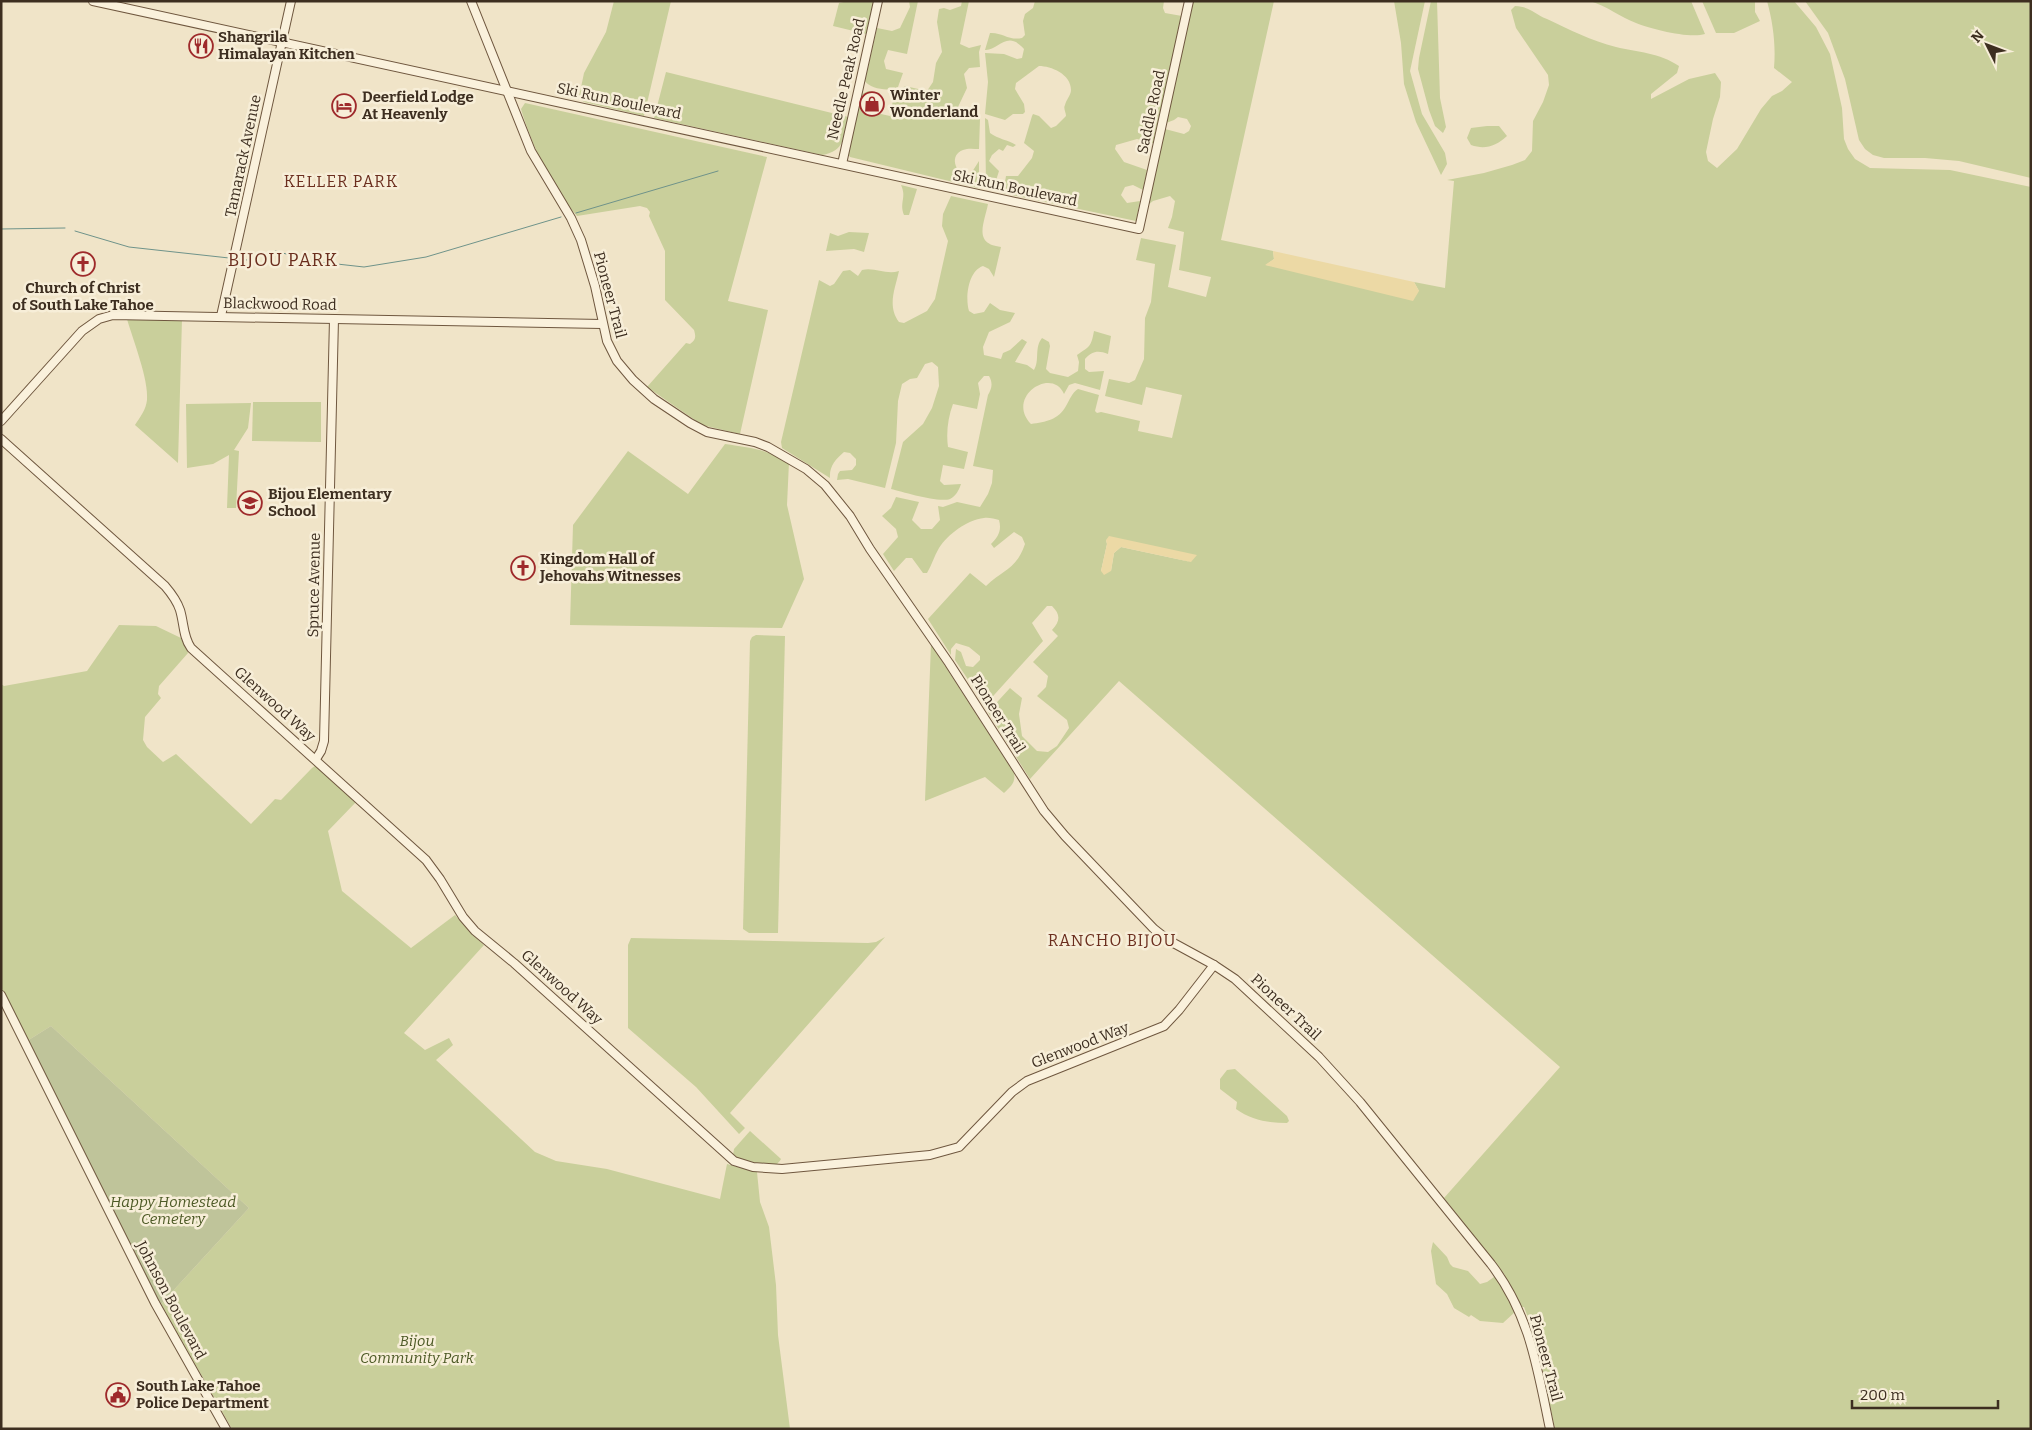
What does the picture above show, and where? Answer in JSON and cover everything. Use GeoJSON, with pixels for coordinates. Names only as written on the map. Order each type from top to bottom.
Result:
{"type":"FeatureCollection","features":[{"type":"Feature","properties":{"kind":"street","name":"Ski Run Boulevard"},"geometry":{"type":"LineString","coordinates":[[93,1],[1139,229]]}},
{"type":"Feature","properties":{"kind":"street","name":"Tamarack Avenue"},"geometry":{"type":"LineString","coordinates":[[221,316],[291,1]]}},
{"type":"Feature","properties":{"kind":"street","name":"Pioneer Trail"},"geometry":{"type":"LineString","coordinates":[[470,1],[535,160],[568,212],[581,240],[595,286],[607,342],[617,361],[638,385],[662,405],[682,418],[707,432],[756,442],[776,450],[806,469],[825,485],[850,516],[982,714],[1031,793],[1052,822],[1154,929],[1175,944],[1214,965],[1240,983],[1335,1073],[1500,1275],[1514,1297],[1526,1328],[1550,1429]]}},
{"type":"Feature","properties":{"kind":"street","name":"Needle Peak Road"},"geometry":{"type":"LineString","coordinates":[[842,164],[878,1]]}},
{"type":"Feature","properties":{"kind":"street","name":"Saddle Road"},"geometry":{"type":"LineString","coordinates":[[1139,229],[1189,1]]}},
{"type":"Feature","properties":{"kind":"street","name":"Blackwood Road"},"geometry":{"type":"LineString","coordinates":[[1,421],[82,331],[99,319],[112,315],[602,324]]}},
{"type":"Feature","properties":{"kind":"street","name":"Spruce Avenue"},"geometry":{"type":"LineString","coordinates":[[316,759],[324,741],[334,319]]}},
{"type":"Feature","properties":{"kind":"street","name":"Glenwood Way"},"geometry":{"type":"LineString","coordinates":[[1,439],[165,586],[176,600],[186,638],[191,648],[426,860],[463,917],[475,931],[514,962],[724,1155],[734,1161],[753,1167],[782,1169],[813,1168],[930,1155],[950,1151],[966,1142],[1009,1096],[1027,1081],[1164,1026],[1176,1015],[1214,965]]}},
{"type":"Feature","properties":{"kind":"street","name":"Johnson Boulevard"},"geometry":{"type":"LineString","coordinates":[[1,995],[156,1303],[226,1429]]}},
{"type":"Feature","properties":{"kind":"green space"},"geometry":{"type":"Polygon","coordinates":[[[614,1],[671,1],[644,116],[584,102],[579,97],[584,73],[606,32],[614,1]]]}},
{"type":"Feature","properties":{"kind":"green space"},"geometry":{"type":"Polygon","coordinates":[[[874,1],[866,34],[833,26],[839,3],[874,1]]]}},
{"type":"Feature","properties":{"kind":"green space"},"geometry":{"type":"Polygon","coordinates":[[[909,1],[918,1],[907,54],[888,50],[884,61],[886,69],[903,73],[898,87],[885,89],[871,86],[865,81],[877,28],[892,31],[900,28],[910,7],[909,1]]]}},
{"type":"Feature","properties":{"kind":"green space"},"geometry":{"type":"Polygon","coordinates":[[[962,1],[969,1],[960,44],[969,48],[981,45],[979,52],[980,67],[969,68],[964,74],[967,88],[958,107],[962,115],[980,119],[979,149],[967,149],[959,152],[956,156],[955,164],[959,171],[967,176],[979,161],[978,188],[850,157],[847,153],[862,94],[868,91],[880,93],[876,96],[868,96],[863,110],[890,116],[894,95],[899,94],[905,86],[927,91],[933,82],[936,63],[942,52],[937,22],[939,9],[950,10],[961,6],[962,1]]]}},
{"type":"Feature","properties":{"kind":"green space"},"geometry":{"type":"Polygon","coordinates":[[[1035,1],[1164,1],[1163,8],[1165,13],[1182,16],[1153,143],[1137,139],[1116,145],[1115,149],[1124,162],[1147,170],[1143,190],[1133,185],[1125,187],[1121,195],[1127,203],[1140,201],[1136,221],[1003,193],[1006,176],[1018,176],[1032,158],[1034,151],[1024,143],[1033,114],[1039,116],[1051,128],[1056,126],[1066,116],[1064,106],[1071,92],[1070,84],[1064,75],[1054,69],[1039,66],[1016,83],[1015,89],[1024,104],[1025,112],[1023,114],[1013,114],[1005,120],[985,114],[988,82],[985,53],[1004,54],[1017,59],[1022,58],[1024,49],[1018,43],[1008,41],[985,50],[990,33],[1017,39],[1022,38],[1025,35],[1023,21],[1025,14],[1033,8],[1035,1]]]}},
{"type":"Feature","properties":{"kind":"green space"},"geometry":{"type":"Polygon","coordinates":[[[1193,1],[1274,1],[1221,240],[1273,251],[1274,259],[1266,265],[1419,291],[1414,282],[1445,288],[1454,181],[1447,180],[1484,173],[1525,160],[1532,151],[1533,121],[1549,85],[1548,75],[1516,28],[1511,10],[1515,6],[1528,9],[1598,42],[1664,58],[1679,66],[1677,73],[1651,94],[1651,99],[1689,79],[1715,73],[1721,82],[1720,97],[1706,152],[1708,161],[1717,168],[1737,149],[1761,109],[1772,96],[1782,91],[1792,82],[1774,68],[1774,34],[1767,1],[1794,1],[1816,27],[1830,54],[1842,108],[1844,139],[1855,159],[1870,168],[1950,170],[2031,187],[2031,1429],[1555,1429],[1538,1352],[1524,1307],[1517,1307],[1516,1311],[1503,1323],[1480,1321],[1454,1308],[1447,1294],[1436,1284],[1431,1251],[1433,1242],[1447,1257],[1453,1267],[1468,1271],[1480,1284],[1494,1277],[1505,1275],[1444,1198],[1560,1067],[1119,681],[1030,779],[988,712],[1010,688],[1022,698],[1019,714],[1022,736],[1037,751],[1048,752],[1057,746],[1069,728],[1067,720],[1037,696],[1046,687],[1048,676],[1033,662],[1058,636],[1052,630],[1058,621],[1057,612],[1052,606],[1047,606],[1032,623],[1043,641],[985,705],[955,660],[956,649],[961,652],[966,666],[973,667],[980,660],[980,656],[969,647],[956,643],[951,649],[951,655],[928,619],[970,573],[986,586],[1009,568],[1018,559],[1025,544],[1022,537],[1014,532],[994,548],[991,544],[999,534],[999,520],[991,518],[978,519],[958,528],[943,543],[937,551],[927,573],[923,573],[912,558],[906,558],[894,571],[883,554],[898,537],[896,529],[882,516],[891,508],[896,497],[919,502],[912,520],[921,529],[932,529],[940,520],[938,506],[943,507],[957,502],[980,507],[988,494],[992,483],[993,470],[973,466],[991,388],[989,376],[984,376],[978,383],[980,394],[977,409],[953,404],[951,409],[947,431],[948,447],[968,452],[964,469],[943,465],[940,481],[944,485],[961,484],[957,493],[950,499],[938,500],[891,489],[903,442],[923,424],[932,408],[939,386],[938,367],[932,362],[925,364],[917,378],[910,379],[902,384],[898,401],[896,443],[885,488],[848,479],[837,480],[840,471],[852,470],[856,465],[856,459],[850,453],[844,452],[836,460],[832,466],[830,478],[782,448],[781,442],[819,280],[830,286],[834,284],[843,271],[850,270],[858,276],[862,270],[867,269],[890,272],[899,271],[894,291],[893,310],[899,322],[904,323],[927,311],[935,299],[948,241],[942,226],[943,214],[951,196],[988,204],[983,226],[984,237],[992,245],[1001,247],[994,277],[989,269],[983,266],[974,273],[971,279],[967,299],[969,311],[974,314],[984,312],[990,303],[1000,310],[1015,313],[1010,322],[989,332],[983,347],[984,355],[1001,359],[1003,353],[1010,350],[1022,339],[1027,342],[1015,362],[1027,365],[1034,370],[1037,362],[1038,346],[1042,338],[1049,342],[1050,346],[1046,369],[1050,373],[1068,377],[1078,371],[1079,362],[1077,355],[1089,346],[1094,331],[1111,336],[1108,354],[1095,352],[1085,359],[1085,369],[1089,372],[1104,371],[1100,390],[1075,383],[1069,385],[1064,394],[1058,386],[1050,383],[1041,384],[1033,388],[1027,395],[1024,404],[1024,414],[1031,424],[1047,421],[1055,417],[1063,411],[1078,389],[1099,395],[1095,411],[1097,413],[1101,412],[1140,421],[1138,431],[1172,438],[1182,395],[1146,387],[1142,405],[1105,396],[1109,379],[1129,383],[1135,380],[1144,359],[1145,318],[1151,302],[1155,264],[1136,260],[1141,238],[1176,245],[1168,287],[1206,297],[1211,277],[1179,270],[1184,232],[1168,228],[1175,201],[1170,196],[1153,201],[1148,205],[1165,129],[1184,134],[1189,131],[1191,126],[1187,119],[1178,117],[1166,123],[1193,1]],[[1106,540],[1107,544],[1101,571],[1111,571],[1114,553],[1121,547],[1191,562],[1106,540]]]}},
{"type":"Feature","properties":{"kind":"green space"},"geometry":{"type":"Polygon","coordinates":[[[1394,1],[1425,1],[1410,71],[1422,114],[1445,153],[1447,164],[1441,175],[1416,122],[1404,84],[1401,43],[1394,1]]]}},
{"type":"Feature","properties":{"kind":"green space"},"geometry":{"type":"Polygon","coordinates":[[[1431,1],[1437,1],[1440,98],[1446,127],[1443,133],[1435,126],[1418,69],[1431,1]]]}},
{"type":"Feature","properties":{"kind":"green space"},"geometry":{"type":"Polygon","coordinates":[[[1590,1],[1691,1],[1705,34],[1670,33],[1651,28],[1630,21],[1590,1]]]}},
{"type":"Feature","properties":{"kind":"green space"},"geometry":{"type":"Polygon","coordinates":[[[1702,1],[1755,1],[1755,12],[1760,21],[1734,33],[1716,33],[1702,1]]]}},
{"type":"Feature","properties":{"kind":"green space"},"geometry":{"type":"Polygon","coordinates":[[[1805,1],[2031,1],[2031,178],[1959,161],[1925,158],[1884,158],[1873,155],[1865,149],[1859,140],[1845,79],[1828,33],[1805,1]]]}},
{"type":"Feature","properties":{"kind":"green space"},"geometry":{"type":"Polygon","coordinates":[[[666,72],[848,117],[842,142],[835,150],[822,155],[654,118],[666,72]]]}},
{"type":"Feature","properties":{"kind":"green space"},"geometry":{"type":"Polygon","coordinates":[[[525,103],[767,157],[728,301],[768,310],[740,434],[702,425],[647,387],[686,343],[690,344],[694,340],[695,336],[694,330],[665,300],[665,251],[649,216],[650,212],[647,208],[640,206],[577,216],[559,192],[543,165],[521,109],[525,103]]]}},
{"type":"Feature","properties":{"kind":"green space"},"geometry":{"type":"Polygon","coordinates":[[[985,118],[988,120],[990,133],[1016,145],[1013,147],[1007,145],[1003,151],[999,149],[992,155],[989,161],[999,171],[993,190],[986,183],[985,118]]]}},
{"type":"Feature","properties":{"kind":"green space"},"geometry":{"type":"Polygon","coordinates":[[[1499,126],[1507,136],[1499,142],[1486,147],[1471,145],[1467,138],[1471,128],[1499,126]]]}},
{"type":"Feature","properties":{"kind":"green space"},"geometry":{"type":"Polygon","coordinates":[[[901,185],[917,189],[909,215],[904,215],[902,207],[903,189],[901,185]]]}},
{"type":"Feature","properties":{"kind":"green space"},"geometry":{"type":"Polygon","coordinates":[[[849,232],[869,233],[864,252],[854,249],[826,251],[830,233],[838,236],[849,232]]]}},
{"type":"Feature","properties":{"kind":"green space"},"geometry":{"type":"Polygon","coordinates":[[[127,319],[182,319],[178,463],[135,425],[145,407],[147,392],[143,371],[127,319]]]}},
{"type":"Feature","properties":{"kind":"green space"},"geometry":{"type":"Polygon","coordinates":[[[253,402],[321,402],[321,442],[252,441],[253,402]]]}},
{"type":"Feature","properties":{"kind":"green space"},"geometry":{"type":"Polygon","coordinates":[[[251,403],[248,428],[234,450],[239,451],[236,508],[227,508],[229,455],[213,464],[187,468],[186,404],[251,403]]]}},
{"type":"Feature","properties":{"kind":"green space"},"geometry":{"type":"Polygon","coordinates":[[[725,444],[751,448],[789,462],[787,505],[804,579],[782,628],[570,625],[573,525],[628,451],[688,494],[725,444]]]}},
{"type":"Feature","properties":{"kind":"green space","name":"Bijou Community Park"},"geometry":{"type":"Polygon","coordinates":[[[119,625],[156,626],[181,638],[188,653],[159,686],[158,694],[161,698],[145,717],[143,740],[147,747],[163,762],[176,754],[251,824],[275,799],[281,800],[315,766],[356,802],[328,831],[342,891],[411,948],[455,915],[484,945],[404,1033],[425,1050],[449,1038],[453,1045],[436,1060],[535,1152],[556,1161],[607,1169],[720,1199],[727,1164],[757,1172],[760,1202],[769,1227],[776,1285],[778,1335],[790,1429],[232,1429],[161,1304],[249,1208],[51,1026],[27,1041],[1,987],[1,684],[4,686],[87,671],[119,625]]]}},
{"type":"Feature","properties":{"kind":"green space"},"geometry":{"type":"Polygon","coordinates":[[[756,635],[785,636],[778,933],[749,933],[743,929],[750,641],[756,635]]]}},
{"type":"Feature","properties":{"kind":"green space"},"geometry":{"type":"Polygon","coordinates":[[[931,644],[1014,773],[1013,782],[1004,793],[985,777],[925,801],[931,644]]]}},
{"type":"Feature","properties":{"kind":"green space"},"geometry":{"type":"Polygon","coordinates":[[[885,937],[730,1113],[745,1128],[739,1134],[696,1087],[628,1028],[628,945],[631,938],[868,943],[876,942],[885,937]]]}},
{"type":"Feature","properties":{"kind":"green space","name":"Happy Homestead Cemetery"},"geometry":{"type":"Polygon","coordinates":[[[51,1026],[249,1208],[161,1304],[70,1131],[27,1041],[51,1026]]]}},
{"type":"Feature","properties":{"kind":"green space"},"geometry":{"type":"Polygon","coordinates":[[[1235,1069],[1287,1116],[1289,1121],[1287,1123],[1260,1120],[1236,1109],[1237,1102],[1220,1089],[1220,1079],[1227,1070],[1235,1069]]]}},
{"type":"Feature","properties":{"kind":"green space"},"geometry":{"type":"Polygon","coordinates":[[[750,1131],[781,1159],[776,1165],[767,1167],[757,1165],[733,1155],[734,1149],[750,1131]]]}},
{"type":"Feature","properties":{"kind":"sand"},"geometry":{"type":"Polygon","coordinates":[[[1273,251],[1414,282],[1419,291],[1413,301],[1265,265],[1274,259],[1273,251]]]}},
{"type":"Feature","properties":{"kind":"sand"},"geometry":{"type":"Polygon","coordinates":[[[1109,536],[1197,555],[1191,562],[1121,547],[1114,553],[1111,571],[1104,575],[1101,571],[1107,544],[1106,540],[1109,536]]]}},
{"type":"Feature","properties":{"kind":"waterway"},"geometry":{"type":"LineString","coordinates":[[576,213],[718,171]]}},
{"type":"Feature","properties":{"kind":"waterway"},"geometry":{"type":"LineString","coordinates":[[239,259],[247,260],[276,251],[310,261],[364,267],[426,257],[561,217]]}},
{"type":"Feature","properties":{"kind":"waterway"},"geometry":{"type":"LineString","coordinates":[[1,229],[65,228]]}},
{"type":"Feature","properties":{"kind":"waterway"},"geometry":{"type":"LineString","coordinates":[[75,231],[129,247],[229,258]]}},
{"type":"Feature","properties":{"kind":"place","name":"Shangrila Himalayan Kitchen"},"geometry":{"type":"Point","coordinates":[201,46]}},
{"type":"Feature","properties":{"kind":"place","name":"Winter Wonderland"},"geometry":{"type":"Point","coordinates":[872,104]}},
{"type":"Feature","properties":{"kind":"place","name":"Deerfield Lodge At Heavenly"},"geometry":{"type":"Point","coordinates":[344,106]}},
{"type":"Feature","properties":{"kind":"place","name":"Church of Christ of South Lake Tahoe"},"geometry":{"type":"Point","coordinates":[83,264]}},
{"type":"Feature","properties":{"kind":"place","name":"Bijou Elementary School"},"geometry":{"type":"Point","coordinates":[250,503]}},
{"type":"Feature","properties":{"kind":"place","name":"Kingdom Hall of Jehovahs Witnesses"},"geometry":{"type":"Point","coordinates":[523,568]}},
{"type":"Feature","properties":{"kind":"place","name":"South Lake Tahoe Police Department"},"geometry":{"type":"Point","coordinates":[118,1395]}},
{"type":"Feature","properties":{"kind":"district","name":"KELLER PARK"},"geometry":{"type":"Point","coordinates":[341,181]}},
{"type":"Feature","properties":{"kind":"district","name":"BIJOU PARK"},"geometry":{"type":"Point","coordinates":[283,260]}},
{"type":"Feature","properties":{"kind":"district","name":"RANCHO BIJOU"},"geometry":{"type":"Point","coordinates":[1112,940]}}]}
